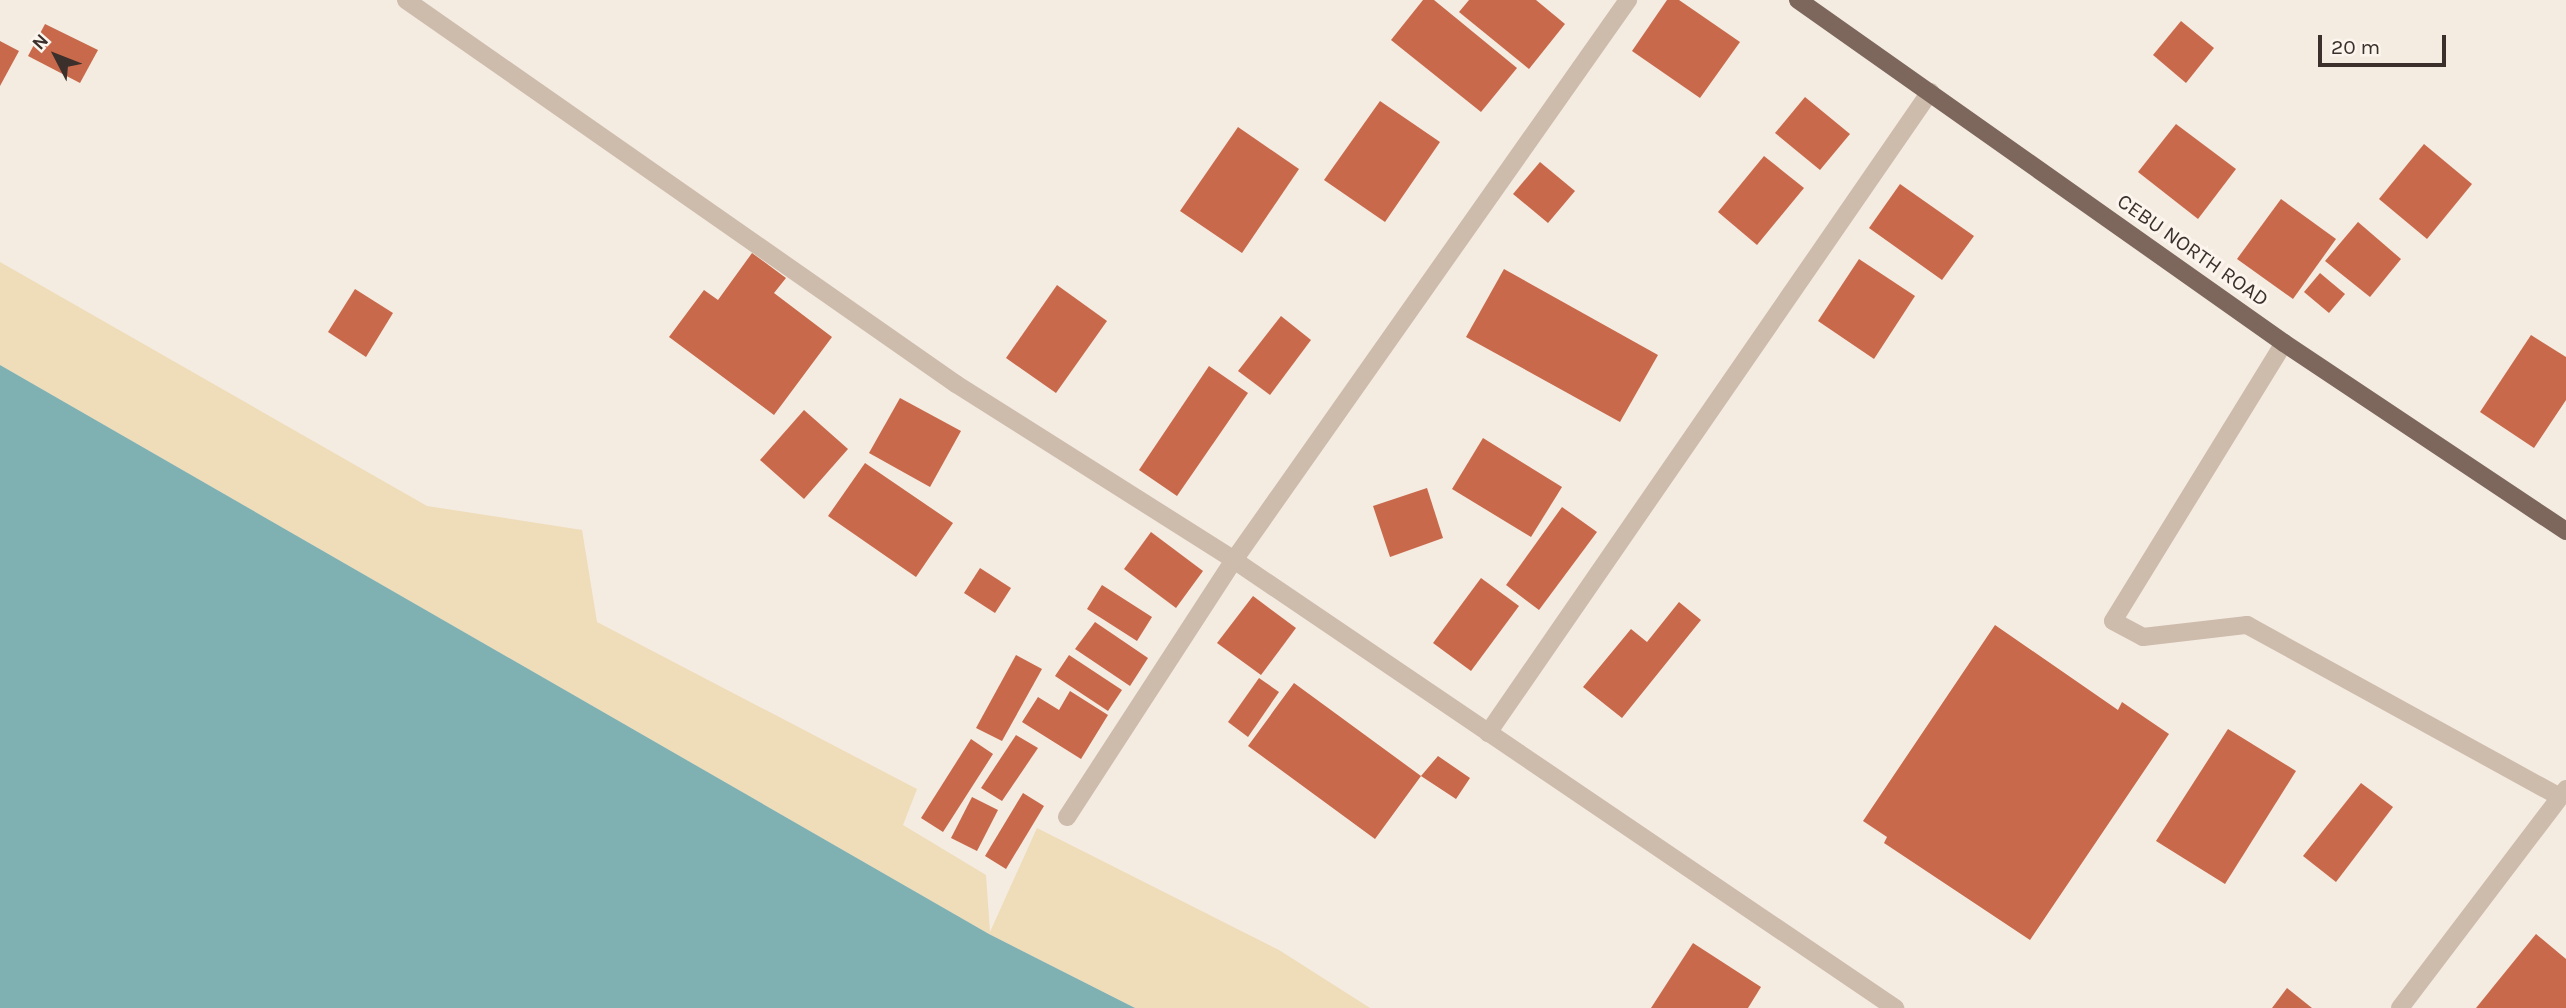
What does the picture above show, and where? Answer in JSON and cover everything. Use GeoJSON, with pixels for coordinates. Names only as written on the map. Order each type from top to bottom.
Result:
{"type":"FeatureCollection","features":[{"type":"Feature","properties":{"kind":"main road","name":"CEBU NORTH ROAD"},"geometry":{"type":"LineString","coordinates":[[1798,0],[2284,342],[2566,531]]}},
{"type":"Feature","properties":{"kind":"street"},"geometry":{"type":"LineString","coordinates":[[406,0],[956,384],[1234,560],[1895,1008]]}},
{"type":"Feature","properties":{"kind":"street"},"geometry":{"type":"LineString","coordinates":[[1067,817],[1234,560],[1628,0]]}},
{"type":"Feature","properties":{"kind":"street"},"geometry":{"type":"LineString","coordinates":[[1488,733],[1930,92]]}},
{"type":"Feature","properties":{"kind":"street"},"geometry":{"type":"LineString","coordinates":[[2284,342],[2113,621],[2143,637],[2247,625],[2563,793],[2400,1008]]}},
{"type":"Feature","properties":{"kind":"sand"},"geometry":{"type":"Polygon","coordinates":[[[0,262],[427,506],[582,530],[597,622],[917,789],[903,825],[986,875],[990,932],[1037,828],[1279,950],[1370,1008],[1135,1008],[989,934],[0,365],[0,262]]]}},
{"type":"Feature","properties":{"kind":"water"},"geometry":{"type":"Polygon","coordinates":[[[0,365],[989,934],[1135,1008],[0,1008],[0,365]]]}},
{"type":"Feature","properties":{"kind":"building"},"geometry":{"type":"Polygon","coordinates":[[[1423,0],[1434,0],[1517,68],[1481,112],[1391,40],[1423,0]]]}},
{"type":"Feature","properties":{"kind":"building"},"geometry":{"type":"Polygon","coordinates":[[[1469,0],[1536,0],[1565,24],[1529,69],[1459,12],[1469,0]]]}},
{"type":"Feature","properties":{"kind":"building"},"geometry":{"type":"Polygon","coordinates":[[[1667,0],[1679,0],[1740,42],[1700,98],[1632,51],[1667,0]]]}},
{"type":"Feature","properties":{"kind":"building"},"geometry":{"type":"Polygon","coordinates":[[[2181,21],[2214,48],[2186,83],[2153,55],[2181,21]]]}},
{"type":"Feature","properties":{"kind":"building"},"geometry":{"type":"Polygon","coordinates":[[[45,24],[98,50],[80,83],[28,56],[45,24]]]}},
{"type":"Feature","properties":{"kind":"building"},"geometry":{"type":"Polygon","coordinates":[[[0,41],[19,51],[0,86],[0,41]]]}},
{"type":"Feature","properties":{"kind":"building"},"geometry":{"type":"Polygon","coordinates":[[[1805,97],[1850,134],[1820,170],[1775,133],[1805,97]]]}},
{"type":"Feature","properties":{"kind":"building"},"geometry":{"type":"Polygon","coordinates":[[[1380,101],[1440,142],[1385,222],[1324,180],[1380,101]]]}},
{"type":"Feature","properties":{"kind":"building"},"geometry":{"type":"Polygon","coordinates":[[[2176,124],[2236,169],[2198,219],[2138,172],[2176,124]]]}},
{"type":"Feature","properties":{"kind":"building"},"geometry":{"type":"Polygon","coordinates":[[[1238,127],[1299,169],[1242,253],[1180,211],[1238,127]]]}},
{"type":"Feature","properties":{"kind":"building"},"geometry":{"type":"Polygon","coordinates":[[[2424,144],[2472,184],[2427,239],[2379,199],[2424,144]]]}},
{"type":"Feature","properties":{"kind":"building"},"geometry":{"type":"Polygon","coordinates":[[[1764,156],[1804,188],[1757,245],[1718,212],[1764,156]]]}},
{"type":"Feature","properties":{"kind":"building"},"geometry":{"type":"Polygon","coordinates":[[[1540,162],[1575,191],[1548,223],[1513,194],[1540,162]]]}},
{"type":"Feature","properties":{"kind":"building"},"geometry":{"type":"Polygon","coordinates":[[[1900,184],[1974,236],[1942,280],[1869,228],[1900,184]]]}},
{"type":"Feature","properties":{"kind":"building"},"geometry":{"type":"Polygon","coordinates":[[[2281,199],[2336,239],[2293,299],[2237,259],[2281,199]]]}},
{"type":"Feature","properties":{"kind":"building"},"geometry":{"type":"Polygon","coordinates":[[[2358,222],[2401,259],[2370,297],[2325,261],[2358,222]]]}},
{"type":"Feature","properties":{"kind":"building"},"geometry":{"type":"Polygon","coordinates":[[[752,253],[786,278],[774,293],[832,337],[774,415],[669,337],[704,290],[718,300],[752,253]]]}},
{"type":"Feature","properties":{"kind":"building"},"geometry":{"type":"Polygon","coordinates":[[[1859,259],[1915,296],[1874,359],[1818,321],[1859,259]]]}},
{"type":"Feature","properties":{"kind":"building"},"geometry":{"type":"Polygon","coordinates":[[[1504,269],[1658,355],[1620,422],[1466,337],[1504,269]]]}},
{"type":"Feature","properties":{"kind":"building"},"geometry":{"type":"Polygon","coordinates":[[[2320,273],[2345,294],[2329,313],[2304,292],[2320,273]]]}},
{"type":"Feature","properties":{"kind":"building"},"geometry":{"type":"Polygon","coordinates":[[[1057,285],[1107,321],[1056,393],[1006,358],[1057,285]]]}},
{"type":"Feature","properties":{"kind":"building"},"geometry":{"type":"Polygon","coordinates":[[[355,289],[393,313],[366,357],[328,332],[355,289]]]}},
{"type":"Feature","properties":{"kind":"building"},"geometry":{"type":"Polygon","coordinates":[[[1281,316],[1311,340],[1270,395],[1238,371],[1281,316]]]}},
{"type":"Feature","properties":{"kind":"building"},"geometry":{"type":"Polygon","coordinates":[[[2531,335],[2566,357],[2566,400],[2534,448],[2480,412],[2531,335]]]}},
{"type":"Feature","properties":{"kind":"building"},"geometry":{"type":"Polygon","coordinates":[[[1209,366],[1248,393],[1177,496],[1139,470],[1209,366]]]}},
{"type":"Feature","properties":{"kind":"building"},"geometry":{"type":"Polygon","coordinates":[[[900,398],[961,431],[930,487],[869,453],[900,398]]]}},
{"type":"Feature","properties":{"kind":"building"},"geometry":{"type":"Polygon","coordinates":[[[804,410],[848,449],[804,499],[760,460],[804,410]]]}},
{"type":"Feature","properties":{"kind":"building"},"geometry":{"type":"Polygon","coordinates":[[[1483,438],[1562,487],[1531,537],[1452,489],[1483,438]]]}},
{"type":"Feature","properties":{"kind":"building"},"geometry":{"type":"Polygon","coordinates":[[[865,463],[953,523],[916,577],[828,516],[865,463]]]}},
{"type":"Feature","properties":{"kind":"building"},"geometry":{"type":"Polygon","coordinates":[[[1427,488],[1443,538],[1390,557],[1373,506],[1427,488]]]}},
{"type":"Feature","properties":{"kind":"building"},"geometry":{"type":"Polygon","coordinates":[[[1562,507],[1597,532],[1539,610],[1506,585],[1562,507]]]}},
{"type":"Feature","properties":{"kind":"building"},"geometry":{"type":"Polygon","coordinates":[[[1151,532],[1203,571],[1176,608],[1124,569],[1151,532]]]}},
{"type":"Feature","properties":{"kind":"building"},"geometry":{"type":"Polygon","coordinates":[[[980,568],[1011,588],[995,613],[964,593],[980,568]]]}},
{"type":"Feature","properties":{"kind":"building"},"geometry":{"type":"Polygon","coordinates":[[[1481,578],[1519,606],[1471,671],[1433,643],[1481,578]]]}},
{"type":"Feature","properties":{"kind":"building"},"geometry":{"type":"Polygon","coordinates":[[[1102,585],[1152,617],[1137,641],[1087,609],[1102,585]]]}},
{"type":"Feature","properties":{"kind":"building"},"geometry":{"type":"Polygon","coordinates":[[[1253,596],[1296,628],[1261,675],[1217,643],[1253,596]]]}},
{"type":"Feature","properties":{"kind":"building"},"geometry":{"type":"Polygon","coordinates":[[[1679,602],[1701,620],[1622,718],[1583,687],[1631,629],[1647,642],[1679,602]]]}},
{"type":"Feature","properties":{"kind":"building"},"geometry":{"type":"Polygon","coordinates":[[[1095,622],[1148,658],[1130,686],[1075,649],[1095,622]]]}},
{"type":"Feature","properties":{"kind":"building"},"geometry":{"type":"Polygon","coordinates":[[[1995,625],[2118,710],[2122,702],[2169,734],[2030,940],[1884,843],[1887,837],[1863,821],[1995,625]]]}},
{"type":"Feature","properties":{"kind":"building"},"geometry":{"type":"Polygon","coordinates":[[[1016,655],[1042,669],[1002,741],[976,728],[1016,655]]]}},
{"type":"Feature","properties":{"kind":"building"},"geometry":{"type":"Polygon","coordinates":[[[1069,655],[1122,690],[1108,711],[1055,676],[1069,655]]]}},
{"type":"Feature","properties":{"kind":"building"},"geometry":{"type":"Polygon","coordinates":[[[1259,678],[1279,692],[1248,737],[1228,722],[1259,678]]]}},
{"type":"Feature","properties":{"kind":"building"},"geometry":{"type":"Polygon","coordinates":[[[1294,683],[1421,776],[1375,839],[1248,746],[1294,683]]]}},
{"type":"Feature","properties":{"kind":"building"},"geometry":{"type":"Polygon","coordinates":[[[1070,691],[1108,715],[1081,759],[1022,722],[1038,697],[1059,710],[1070,691]]]}},
{"type":"Feature","properties":{"kind":"building"},"geometry":{"type":"Polygon","coordinates":[[[2228,729],[2296,771],[2225,884],[2156,841],[2228,729]]]}},
{"type":"Feature","properties":{"kind":"building"},"geometry":{"type":"Polygon","coordinates":[[[1016,735],[1038,748],[1002,801],[981,788],[1016,735]]]}},
{"type":"Feature","properties":{"kind":"building"},"geometry":{"type":"Polygon","coordinates":[[[971,739],[993,754],[943,832],[921,818],[971,739]]]}},
{"type":"Feature","properties":{"kind":"building"},"geometry":{"type":"Polygon","coordinates":[[[1438,756],[1470,778],[1456,799],[1421,776],[1438,756]]]}},
{"type":"Feature","properties":{"kind":"building"},"geometry":{"type":"Polygon","coordinates":[[[2361,783],[2393,807],[2336,882],[2303,856],[2361,783]]]}},
{"type":"Feature","properties":{"kind":"building"},"geometry":{"type":"Polygon","coordinates":[[[1023,793],[1044,806],[1006,869],[985,856],[1023,793]]]}},
{"type":"Feature","properties":{"kind":"building"},"geometry":{"type":"Polygon","coordinates":[[[972,797],[998,810],[977,851],[951,838],[972,797]]]}},
{"type":"Feature","properties":{"kind":"building"},"geometry":{"type":"Polygon","coordinates":[[[2536,934],[2566,959],[2566,1008],[2476,1008],[2536,934]]]}},
{"type":"Feature","properties":{"kind":"building"},"geometry":{"type":"Polygon","coordinates":[[[1693,943],[1761,987],[1748,1008],[1651,1008],[1693,943]]]}},
{"type":"Feature","properties":{"kind":"building"},"geometry":{"type":"Polygon","coordinates":[[[2287,988],[2312,1008],[2272,1008],[2287,988]]]}}]}
